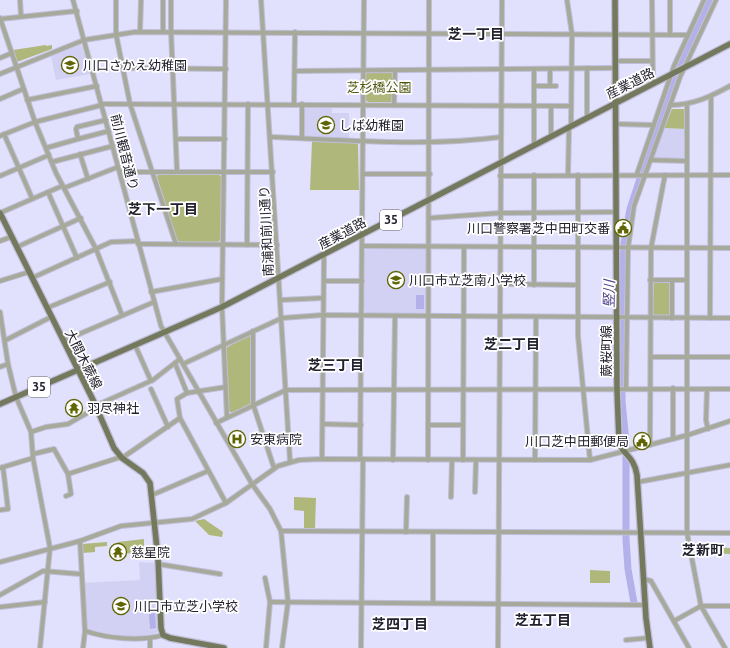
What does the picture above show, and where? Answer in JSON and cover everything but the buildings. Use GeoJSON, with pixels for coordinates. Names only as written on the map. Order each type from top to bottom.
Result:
{"type":"FeatureCollection","features":[{"type":"Feature","properties":{"kind":"main road","name":"蕨桜町線"},"geometry":{"type":"LineString","coordinates":[[615,0],[619,441],[635,464],[638,482],[645,605],[650,648]]}},
{"type":"Feature","properties":{"kind":"main road","name":"産業道路"},"geometry":{"type":"LineString","coordinates":[[0,404],[222,307],[730,44]]}},
{"type":"Feature","properties":{"kind":"main road","name":"大間木蕨線"},"geometry":{"type":"LineString","coordinates":[[0,215],[96,407],[114,448],[121,458],[146,476],[151,486],[158,564],[161,628],[163,634]]}},
{"type":"Feature","properties":{"kind":"main road"},"geometry":{"type":"LineString","coordinates":[[163,634],[170,638],[224,648]]}},
{"type":"Feature","properties":{"kind":"street"},"geometry":{"type":"LineString","coordinates":[[20,0],[21,16]]}},
{"type":"Feature","properties":{"kind":"street","name":"前川観音通り"},"geometry":{"type":"LineString","coordinates":[[73,0],[163,332],[252,484],[270,509],[281,531]]}},
{"type":"Feature","properties":{"kind":"street"},"geometry":{"type":"LineString","coordinates":[[116,0],[116,34],[130,104],[176,244]]}},
{"type":"Feature","properties":{"kind":"street"},"geometry":{"type":"LineString","coordinates":[[140,32],[141,0]]}},
{"type":"Feature","properties":{"kind":"street"},"geometry":{"type":"LineString","coordinates":[[163,0],[163,31]]}},
{"type":"Feature","properties":{"kind":"street"},"geometry":{"type":"LineString","coordinates":[[171,0],[177,172]]}},
{"type":"Feature","properties":{"kind":"street"},"geometry":{"type":"LineString","coordinates":[[226,0],[222,307],[227,417]]}},
{"type":"Feature","properties":{"kind":"street","name":"南浦和前川通り"},"geometry":{"type":"LineString","coordinates":[[262,0],[290,462]]}},
{"type":"Feature","properties":{"kind":"street"},"geometry":{"type":"LineString","coordinates":[[361,648],[364,0]]}},
{"type":"Feature","properties":{"kind":"street"},"geometry":{"type":"LineString","coordinates":[[428,460],[430,246],[429,0]]}},
{"type":"Feature","properties":{"kind":"street"},"geometry":{"type":"LineString","coordinates":[[498,648],[502,0]]}},
{"type":"Feature","properties":{"kind":"street"},"geometry":{"type":"LineString","coordinates":[[567,0],[572,34],[568,175]]}},
{"type":"Feature","properties":{"kind":"street"},"geometry":{"type":"LineString","coordinates":[[652,0],[653,84]]}},
{"type":"Feature","properties":{"kind":"street"},"geometry":{"type":"LineString","coordinates":[[670,0],[670,35]]}},
{"type":"Feature","properties":{"kind":"street"},"geometry":{"type":"LineString","coordinates":[[637,174],[671,74],[687,35],[704,0]]}},
{"type":"Feature","properties":{"kind":"street"},"geometry":{"type":"LineString","coordinates":[[625,388],[627,248],[634,206],[685,66],[716,0]]}},
{"type":"Feature","properties":{"kind":"street"},"geometry":{"type":"LineString","coordinates":[[77,11],[0,18],[35,122],[63,187],[81,218],[96,249],[122,315]]}},
{"type":"Feature","properties":{"kind":"street"},"geometry":{"type":"LineString","coordinates":[[0,74],[84,40],[116,34],[140,32],[687,35]]}},
{"type":"Feature","properties":{"kind":"street"},"geometry":{"type":"LineString","coordinates":[[294,104],[296,32]]}},
{"type":"Feature","properties":{"kind":"street"},"geometry":{"type":"LineString","coordinates":[[0,58],[12,53]]}},
{"type":"Feature","properties":{"kind":"street"},"geometry":{"type":"LineString","coordinates":[[615,61],[652,61]]}},
{"type":"Feature","properties":{"kind":"street"},"geometry":{"type":"LineString","coordinates":[[123,68],[226,69]]}},
{"type":"Feature","properties":{"kind":"street"},"geometry":{"type":"LineString","coordinates":[[587,68],[587,118]]}},
{"type":"Feature","properties":{"kind":"street"},"geometry":{"type":"LineString","coordinates":[[295,71],[615,68]]}},
{"type":"Feature","properties":{"kind":"street"},"geometry":{"type":"LineString","coordinates":[[534,69],[534,146]]}},
{"type":"Feature","properties":{"kind":"street"},"geometry":{"type":"LineString","coordinates":[[550,69],[550,86]]}},
{"type":"Feature","properties":{"kind":"street"},"geometry":{"type":"LineString","coordinates":[[394,105],[395,70]]}},
{"type":"Feature","properties":{"kind":"street"},"geometry":{"type":"LineString","coordinates":[[27,100],[97,86]]}},
{"type":"Feature","properties":{"kind":"street"},"geometry":{"type":"LineString","coordinates":[[534,86],[556,86]]}},
{"type":"Feature","properties":{"kind":"street"},"geometry":{"type":"LineString","coordinates":[[670,105],[687,105],[730,86]]}},
{"type":"Feature","properties":{"kind":"street"},"geometry":{"type":"LineString","coordinates":[[0,99],[23,89]]}},
{"type":"Feature","properties":{"kind":"street"},"geometry":{"type":"LineString","coordinates":[[710,96],[710,318]]}},
{"type":"Feature","properties":{"kind":"street"},"geometry":{"type":"LineString","coordinates":[[32,198],[2,135],[35,122],[102,104],[571,106]]}},
{"type":"Feature","properties":{"kind":"street"},"geometry":{"type":"LineString","coordinates":[[247,245],[248,104]]}},
{"type":"Feature","properties":{"kind":"street"},"geometry":{"type":"LineString","coordinates":[[302,104],[302,138]]}},
{"type":"Feature","properties":{"kind":"street"},"geometry":{"type":"LineString","coordinates":[[687,105],[687,533],[701,606],[725,648]]}},
{"type":"Feature","properties":{"kind":"street"},"geometry":{"type":"LineString","coordinates":[[551,106],[551,137]]}},
{"type":"Feature","properties":{"kind":"street"},"geometry":{"type":"LineString","coordinates":[[78,139],[77,127],[106,120]]}},
{"type":"Feature","properties":{"kind":"street"},"geometry":{"type":"LineString","coordinates":[[616,124],[654,125]]}},
{"type":"Feature","properties":{"kind":"street"},"geometry":{"type":"LineString","coordinates":[[46,148],[109,132]]}},
{"type":"Feature","properties":{"kind":"street"},"geometry":{"type":"LineString","coordinates":[[270,137],[363,141],[468,141],[501,137]]}},
{"type":"Feature","properties":{"kind":"street"},"geometry":{"type":"LineString","coordinates":[[176,139],[224,139]]}},
{"type":"Feature","properties":{"kind":"street"},"geometry":{"type":"LineString","coordinates":[[52,162],[113,146]]}},
{"type":"Feature","properties":{"kind":"street"},"geometry":{"type":"LineString","coordinates":[[80,154],[88,179]]}},
{"type":"Feature","properties":{"kind":"street"},"geometry":{"type":"LineString","coordinates":[[0,176],[49,155]]}},
{"type":"Feature","properties":{"kind":"street"},"geometry":{"type":"LineString","coordinates":[[651,160],[687,161]]}},
{"type":"Feature","properties":{"kind":"street"},"geometry":{"type":"LineString","coordinates":[[0,215],[32,198],[118,167]]}},
{"type":"Feature","properties":{"kind":"street"},"geometry":{"type":"LineString","coordinates":[[120,172],[273,172]]}},
{"type":"Feature","properties":{"kind":"street"},"geometry":{"type":"LineString","coordinates":[[363,174],[430,174]]}},
{"type":"Feature","properties":{"kind":"street"},"geometry":{"type":"LineString","coordinates":[[500,176],[616,174],[730,175]]}},
{"type":"Feature","properties":{"kind":"street"},"geometry":{"type":"LineString","coordinates":[[650,445],[651,248],[665,174]]}},
{"type":"Feature","properties":{"kind":"street"},"geometry":{"type":"LineString","coordinates":[[534,175],[534,285]]}},
{"type":"Feature","properties":{"kind":"street"},"geometry":{"type":"LineString","coordinates":[[578,175],[578,318],[590,460]]}},
{"type":"Feature","properties":{"kind":"street"},"geometry":{"type":"LineString","coordinates":[[48,192],[77,258]]}},
{"type":"Feature","properties":{"kind":"street"},"geometry":{"type":"LineString","coordinates":[[430,218],[500,213],[616,212]]}},
{"type":"Feature","properties":{"kind":"street"},"geometry":{"type":"LineString","coordinates":[[17,247],[81,218]]}},
{"type":"Feature","properties":{"kind":"street"},"geometry":{"type":"LineString","coordinates":[[0,241],[11,237]]}},
{"type":"Feature","properties":{"kind":"street"},"geometry":{"type":"LineString","coordinates":[[0,281],[31,275],[77,258],[111,242],[277,245]]}},
{"type":"Feature","properties":{"kind":"street"},"geometry":{"type":"LineString","coordinates":[[362,246],[730,248]]}},
{"type":"Feature","properties":{"kind":"street"},"geometry":{"type":"LineString","coordinates":[[463,460],[464,247]]}},
{"type":"Feature","properties":{"kind":"street"},"geometry":{"type":"LineString","coordinates":[[322,459],[324,255]]}},
{"type":"Feature","properties":{"kind":"street"},"geometry":{"type":"LineString","coordinates":[[151,292],[222,279]]}},
{"type":"Feature","properties":{"kind":"street"},"geometry":{"type":"LineString","coordinates":[[650,280],[687,280]]}},
{"type":"Feature","properties":{"kind":"street"},"geometry":{"type":"LineString","coordinates":[[672,280],[672,318]]}},
{"type":"Feature","properties":{"kind":"street"},"geometry":{"type":"LineString","coordinates":[[324,281],[362,281]]}},
{"type":"Feature","properties":{"kind":"street"},"geometry":{"type":"LineString","coordinates":[[47,308],[110,282]]}},
{"type":"Feature","properties":{"kind":"street"},"geometry":{"type":"LineString","coordinates":[[500,284],[577,284]]}},
{"type":"Feature","properties":{"kind":"street"},"geometry":{"type":"LineString","coordinates":[[281,300],[323,298]]}},
{"type":"Feature","properties":{"kind":"street"},"geometry":{"type":"LineString","coordinates":[[63,341],[154,302]]}},
{"type":"Feature","properties":{"kind":"street"},"geometry":{"type":"LineString","coordinates":[[0,312],[6,340],[8,364],[16,397],[30,432],[50,548],[40,648]]}},
{"type":"Feature","properties":{"kind":"street"},"geometry":{"type":"LineString","coordinates":[[183,364],[223,344],[282,318],[323,315],[536,318],[730,318]]}},
{"type":"Feature","properties":{"kind":"street"},"geometry":{"type":"LineString","coordinates":[[393,460],[395,316]]}},
{"type":"Feature","properties":{"kind":"street"},"geometry":{"type":"LineString","coordinates":[[6,340],[51,317]]}},
{"type":"Feature","properties":{"kind":"street"},"geometry":{"type":"LineString","coordinates":[[535,460],[536,318]]}},
{"type":"Feature","properties":{"kind":"street"},"geometry":{"type":"LineString","coordinates":[[253,331],[253,404],[274,468]]}},
{"type":"Feature","properties":{"kind":"street"},"geometry":{"type":"LineString","coordinates":[[135,344],[151,380]]}},
{"type":"Feature","properties":{"kind":"street"},"geometry":{"type":"LineString","coordinates":[[651,357],[730,357]]}},
{"type":"Feature","properties":{"kind":"street"},"geometry":{"type":"LineString","coordinates":[[30,432],[46,427],[68,424],[96,407],[151,380],[180,360]]}},
{"type":"Feature","properties":{"kind":"street"},"geometry":{"type":"LineString","coordinates":[[175,363],[188,392]]}},
{"type":"Feature","properties":{"kind":"street"},"geometry":{"type":"LineString","coordinates":[[0,366],[8,364]]}},
{"type":"Feature","properties":{"kind":"street"},"geometry":{"type":"LineString","coordinates":[[226,387],[199,392],[188,392],[177,399],[180,418],[226,502]]}},
{"type":"Feature","properties":{"kind":"street"},"geometry":{"type":"LineString","coordinates":[[216,422],[286,390],[618,388],[730,389]]}},
{"type":"Feature","properties":{"kind":"street"},"geometry":{"type":"LineString","coordinates":[[673,388],[673,439]]}},
{"type":"Feature","properties":{"kind":"street"},"geometry":{"type":"LineString","coordinates":[[151,389],[168,427]]}},
{"type":"Feature","properties":{"kind":"street"},"geometry":{"type":"LineString","coordinates":[[707,389],[706,420],[708,429]]}},
{"type":"Feature","properties":{"kind":"street"},"geometry":{"type":"LineString","coordinates":[[68,474],[121,458],[180,418]]}},
{"type":"Feature","properties":{"kind":"street"},"geometry":{"type":"LineString","coordinates":[[0,562],[80,540],[121,526],[192,519],[226,502],[274,468],[290,462],[322,459],[590,460],[688,435],[730,421]]}},
{"type":"Feature","properties":{"kind":"street"},"geometry":{"type":"LineString","coordinates":[[323,424],[361,425]]}},
{"type":"Feature","properties":{"kind":"street"},"geometry":{"type":"LineString","coordinates":[[428,425],[463,425]]}},
{"type":"Feature","properties":{"kind":"street"},"geometry":{"type":"LineString","coordinates":[[0,510],[8,509],[2,468],[54,449],[68,474],[71,494],[66,496]]}},
{"type":"Feature","properties":{"kind":"street"},"geometry":{"type":"LineString","coordinates":[[451,497],[452,460]]}},
{"type":"Feature","properties":{"kind":"street"},"geometry":{"type":"LineString","coordinates":[[475,492],[476,460]]}},
{"type":"Feature","properties":{"kind":"street"},"geometry":{"type":"LineString","coordinates":[[638,482],[730,465]]}},
{"type":"Feature","properties":{"kind":"street"},"geometry":{"type":"LineString","coordinates":[[152,495],[208,471]]}},
{"type":"Feature","properties":{"kind":"street"},"geometry":{"type":"LineString","coordinates":[[406,532],[407,497]]}},
{"type":"Feature","properties":{"kind":"street"},"geometry":{"type":"LineString","coordinates":[[282,648],[288,602],[281,531],[730,533]]}},
{"type":"Feature","properties":{"kind":"street"},"geometry":{"type":"LineString","coordinates":[[433,532],[433,603]]}},
{"type":"Feature","properties":{"kind":"street"},"geometry":{"type":"LineString","coordinates":[[80,540],[80,574],[85,631],[83,648]]}},
{"type":"Feature","properties":{"kind":"street"},"geometry":{"type":"LineString","coordinates":[[158,564],[220,574]]}},
{"type":"Feature","properties":{"kind":"street"},"geometry":{"type":"LineString","coordinates":[[0,595],[43,571],[80,574]]}},
{"type":"Feature","properties":{"kind":"street"},"geometry":{"type":"LineString","coordinates":[[265,578],[270,602],[266,648]]}},
{"type":"Feature","properties":{"kind":"street"},"geometry":{"type":"LineString","coordinates":[[644,578],[651,581],[689,648]]}},
{"type":"Feature","properties":{"kind":"street"},"geometry":{"type":"LineString","coordinates":[[0,607],[45,602]]}},
{"type":"Feature","properties":{"kind":"street"},"geometry":{"type":"LineString","coordinates":[[270,602],[645,605]]}},
{"type":"Feature","properties":{"kind":"street"},"geometry":{"type":"LineString","coordinates":[[674,622],[701,606],[730,606]]}},
{"type":"Feature","properties":{"kind":"street"},"geometry":{"type":"LineString","coordinates":[[85,631],[117,637],[150,638],[163,634]]}},
{"type":"Feature","properties":{"kind":"street"},"geometry":{"type":"LineString","coordinates":[[150,638],[150,648]]}},
{"type":"Feature","properties":{"kind":"street"},"geometry":{"type":"LineString","coordinates":[[626,640],[648,638]]}},
{"type":"Feature","properties":{"kind":"shaded area","name":"川口さかえ幼稚園"},"geometry":{"type":"Polygon","coordinates":[[[80,45],[82,46],[90,74],[56,80],[51,56],[80,45]]]}},
{"type":"Feature","properties":{"kind":"shaded area","name":"しば幼稚園"},"geometry":{"type":"Polygon","coordinates":[[[304,107],[332,107],[332,113],[349,113],[349,138],[303,137],[304,107]]]}},
{"type":"Feature","properties":{"kind":"shaded area"},"geometry":{"type":"Polygon","coordinates":[[[664,128],[686,129],[686,159],[653,158],[664,128]]]}},
{"type":"Feature","properties":{"kind":"shaded area","name":"川口市立芝南小学校"},"geometry":{"type":"Polygon","coordinates":[[[367,248],[425,248],[427,250],[426,312],[424,314],[366,313],[364,310],[365,250],[367,248]]]}},
{"type":"Feature","properties":{"kind":"shaded area","name":"川口市立芝小学校"},"geometry":{"type":"Polygon","coordinates":[[[139,562],[155,563],[159,631],[150,637],[118,635],[87,630],[83,583],[140,580],[139,562]]]}},
{"type":"Feature","properties":{"kind":"green space"},"geometry":{"type":"Polygon","coordinates":[[[52,45],[52,49],[17,62],[13,50],[52,45]]]}},
{"type":"Feature","properties":{"kind":"green space","name":"芝杉橋公園"},"geometry":{"type":"Polygon","coordinates":[[[368,72],[393,73],[392,102],[368,102],[365,100],[366,74],[368,72]]]}},
{"type":"Feature","properties":{"kind":"green space"},"geometry":{"type":"Polygon","coordinates":[[[672,109],[684,109],[686,111],[686,129],[664,128],[672,109]]]}},
{"type":"Feature","properties":{"kind":"green space"},"geometry":{"type":"Polygon","coordinates":[[[312,141],[358,143],[359,190],[310,190],[312,141]]]}},
{"type":"Feature","properties":{"kind":"green space"},"geometry":{"type":"Polygon","coordinates":[[[158,174],[221,176],[221,239],[218,242],[180,242],[177,240],[157,177],[158,174]]]}},
{"type":"Feature","properties":{"kind":"green space"},"geometry":{"type":"Polygon","coordinates":[[[654,282],[669,282],[670,284],[669,316],[655,316],[652,313],[654,282]]]}},
{"type":"Feature","properties":{"kind":"green space"},"geometry":{"type":"Polygon","coordinates":[[[248,335],[251,337],[252,402],[232,413],[229,411],[226,348],[248,335]]]}},
{"type":"Feature","properties":{"kind":"green space"},"geometry":{"type":"Polygon","coordinates":[[[294,497],[316,498],[315,528],[304,528],[304,511],[294,510],[294,497]]]}},
{"type":"Feature","properties":{"kind":"green space"},"geometry":{"type":"Polygon","coordinates":[[[204,519],[223,532],[222,537],[209,535],[195,521],[204,519]]]}},
{"type":"Feature","properties":{"kind":"green space"},"geometry":{"type":"Polygon","coordinates":[[[144,539],[144,555],[117,552],[118,542],[144,539]]]}},
{"type":"Feature","properties":{"kind":"green space"},"geometry":{"type":"Polygon","coordinates":[[[107,542],[107,546],[95,547],[95,552],[82,553],[82,544],[107,542]]]}},
{"type":"Feature","properties":{"kind":"green space"},"geometry":{"type":"Polygon","coordinates":[[[711,547],[730,548],[730,554],[712,553],[711,547]]]}},
{"type":"Feature","properties":{"kind":"green space"},"geometry":{"type":"Polygon","coordinates":[[[590,570],[610,571],[610,583],[590,583],[590,570]]]}},
{"type":"Feature","properties":{"kind":"water"},"geometry":{"type":"Polygon","coordinates":[[[416,295],[424,295],[424,309],[416,309],[416,295]]]}},
{"type":"Feature","properties":{"kind":"water"},"geometry":{"type":"Polygon","coordinates":[[[155,613],[156,628],[150,629],[149,614],[155,613]]]}},
{"type":"Feature","properties":{"kind":"waterway","name":"竪川"},"geometry":{"type":"LineString","coordinates":[[634,603],[628,569],[626,539],[626,442],[622,401],[621,303],[624,244],[630,209],[674,75],[709,0]]}},
{"type":"Feature","properties":{"kind":"place","name":"川口さかえ幼稚園"},"geometry":{"type":"Point","coordinates":[70,65]}},
{"type":"Feature","properties":{"kind":"place","name":"しば幼稚園"},"geometry":{"type":"Point","coordinates":[326,125]}},
{"type":"Feature","properties":{"kind":"place","name":"川口警察署芝中田町交番"},"geometry":{"type":"Point","coordinates":[623,228]}},
{"type":"Feature","properties":{"kind":"place","name":"川口市立芝南小学校"},"geometry":{"type":"Point","coordinates":[396,280]}},
{"type":"Feature","properties":{"kind":"place","name":"羽尽神社"},"geometry":{"type":"Point","coordinates":[74,408]}},
{"type":"Feature","properties":{"kind":"place","name":"安東病院"},"geometry":{"type":"Point","coordinates":[237,439]}},
{"type":"Feature","properties":{"kind":"place","name":"川口芝中田郵便局"},"geometry":{"type":"Point","coordinates":[642,441]}},
{"type":"Feature","properties":{"kind":"place","name":"慈星院"},"geometry":{"type":"Point","coordinates":[118,552]}},
{"type":"Feature","properties":{"kind":"place","name":"川口市立芝小学校"},"geometry":{"type":"Point","coordinates":[121,606]}},
{"type":"Feature","properties":{"kind":"district","name":"芝一丁目"},"geometry":{"type":"Point","coordinates":[476,34]}},
{"type":"Feature","properties":{"kind":"district","name":"芝下一丁目"},"geometry":{"type":"Point","coordinates":[163,209]}},
{"type":"Feature","properties":{"kind":"district","name":"芝二丁目"},"geometry":{"type":"Point","coordinates":[512,344]}},
{"type":"Feature","properties":{"kind":"district","name":"芝三丁目"},"geometry":{"type":"Point","coordinates":[336,365]}},
{"type":"Feature","properties":{"kind":"district","name":"芝新町"},"geometry":{"type":"Point","coordinates":[703,550]}},
{"type":"Feature","properties":{"kind":"district","name":"芝五丁目"},"geometry":{"type":"Point","coordinates":[543,620]}},
{"type":"Feature","properties":{"kind":"district","name":"芝四丁目"},"geometry":{"type":"Point","coordinates":[400,624]}}]}
